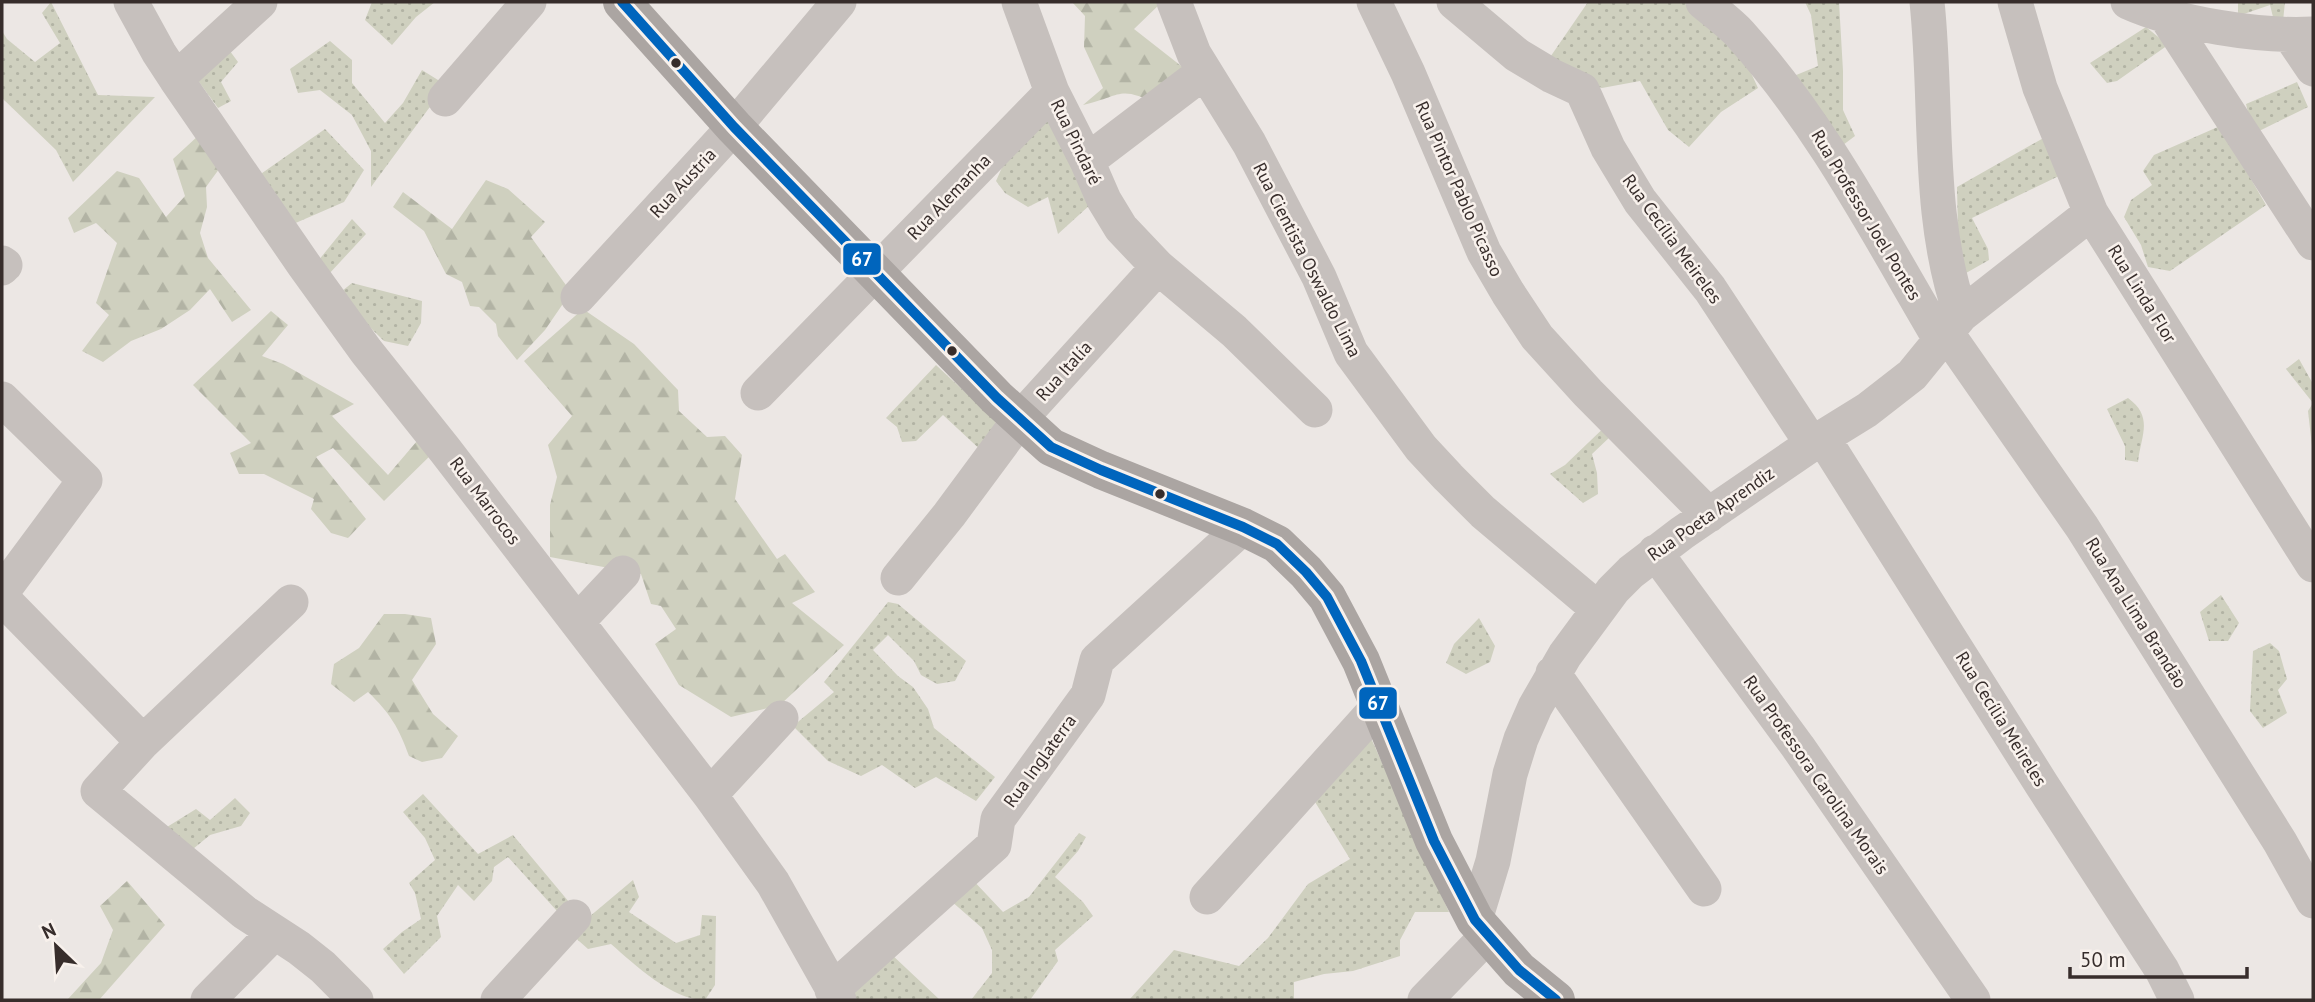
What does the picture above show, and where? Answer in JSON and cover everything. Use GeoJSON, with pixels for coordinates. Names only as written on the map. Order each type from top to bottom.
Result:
{"type":"FeatureCollection","features":[{"type":"Feature","properties":{"kind":"main road"},"geometry":{"type":"LineString","coordinates":[[622,2],[734,127],[978,379],[1051,447],[1243,527],[1277,544],[1307,572],[1327,597],[1361,661],[1433,841],[1481,927],[1519,970],[1556,1000]]}},
{"type":"Feature","properties":{"kind":"street","name":"Rua Marrocos"},"geometry":{"type":"LineString","coordinates":[[131,2],[176,79],[366,351],[577,622],[773,883],[835,995]]}},
{"type":"Feature","properties":{"kind":"street"},"geometry":{"type":"LineString","coordinates":[[176,79],[260,2]]}},
{"type":"Feature","properties":{"kind":"street"},"geometry":{"type":"LineString","coordinates":[[445,99],[529,2]]}},
{"type":"Feature","properties":{"kind":"street","name":"Rua Austria"},"geometry":{"type":"LineString","coordinates":[[578,297],[734,127],[839,2]]}},
{"type":"Feature","properties":{"kind":"street","name":"Rua Pindaré"},"geometry":{"type":"LineString","coordinates":[[1019,2],[1052,92],[1104,200],[1121,228],[1158,267],[1234,331],[1315,410]]}},
{"type":"Feature","properties":{"kind":"street","name":"Rua Cientista Oswaldo Lima"},"geometry":{"type":"LineString","coordinates":[[1174,2],[1203,72],[1248,143],[1319,277],[1351,353],[1421,448],[1474,503],[1598,609]]}},
{"type":"Feature","properties":{"kind":"street","name":"Rua Pintor Pablo Picasso"},"geometry":{"type":"LineString","coordinates":[[1374,2],[1484,252],[1522,315],[1537,337],[1588,393],[1709,514]]}},
{"type":"Feature","properties":{"kind":"street","name":"Rua Cecília Meireles"},"geometry":{"type":"LineString","coordinates":[[1454,2],[1517,55],[1552,76],[1583,90],[1608,148],[1640,201],[1710,289],[1817,441],[2162,970],[2177,1000]]}},
{"type":"Feature","properties":{"kind":"street","name":"Rua Professor Joel Pontes"},"geometry":{"type":"LineString","coordinates":[[1703,2],[1733,17],[1812,125],[1949,329]]}},
{"type":"Feature","properties":{"kind":"street","name":"Rua Ana Lima Brandão"},"geometry":{"type":"LineString","coordinates":[[1927,2],[1941,216],[1950,285],[1949,329],[2082,527],[2280,842],[2313,901]]}},
{"type":"Feature","properties":{"kind":"street","name":"Rua Linda Flor"},"geometry":{"type":"LineString","coordinates":[[2015,2],[2040,88],[2091,213],[2313,565]]}},
{"type":"Feature","properties":{"kind":"street"},"geometry":{"type":"LineString","coordinates":[[2142,6],[2231,15],[2301,35],[2313,69]]}},
{"type":"Feature","properties":{"kind":"street"},"geometry":{"type":"LineString","coordinates":[[2142,6],[2313,243]]}},
{"type":"Feature","properties":{"kind":"street"},"geometry":{"type":"LineString","coordinates":[[1087,161],[1203,72]]}},
{"type":"Feature","properties":{"kind":"street","name":"Rua Alemanha"},"geometry":{"type":"LineString","coordinates":[[758,393],[1052,92]]}},
{"type":"Feature","properties":{"kind":"street","name":"Rua Poeta Aprendiz"},"geometry":{"type":"LineString","coordinates":[[1481,927],[1510,774],[1535,707],[1553,673],[1598,609],[1631,572],[1655,552],[1867,410],[1912,376],[1949,329],[2091,213]]}},
{"type":"Feature","properties":{"kind":"street","name":"Rua Italía"},"geometry":{"type":"LineString","coordinates":[[898,578],[949,515],[1020,419],[1158,267]]}},
{"type":"Feature","properties":{"kind":"street"},"geometry":{"type":"LineString","coordinates":[[2,399],[85,480],[2,592]]}},
{"type":"Feature","properties":{"kind":"street","name":"Rua Inglaterra"},"geometry":{"type":"LineString","coordinates":[[835,995],[994,845],[998,819],[1088,695],[1097,660],[1243,527]]}},
{"type":"Feature","properties":{"kind":"street","name":"Rua Professora Carolina Morais"},"geometry":{"type":"LineString","coordinates":[[1655,552],[1798,747],[1973,1000]]}},
{"type":"Feature","properties":{"kind":"street"},"geometry":{"type":"LineString","coordinates":[[577,622],[623,573]]}},
{"type":"Feature","properties":{"kind":"street"},"geometry":{"type":"LineString","coordinates":[[2,598],[143,742]]}},
{"type":"Feature","properties":{"kind":"street"},"geometry":{"type":"LineString","coordinates":[[290,602],[143,742],[98,791],[244,912],[323,967],[356,1000]]}},
{"type":"Feature","properties":{"kind":"street"},"geometry":{"type":"LineString","coordinates":[[1553,673],[1704,888]]}},
{"type":"Feature","properties":{"kind":"street"},"geometry":{"type":"LineString","coordinates":[[1208,897],[1378,707]]}},
{"type":"Feature","properties":{"kind":"street"},"geometry":{"type":"LineString","coordinates":[[710,796],[781,718]]}},
{"type":"Feature","properties":{"kind":"street"},"geometry":{"type":"LineString","coordinates":[[498,1000],[575,917]]}},
{"type":"Feature","properties":{"kind":"street"},"geometry":{"type":"LineString","coordinates":[[1425,1000],[1481,927]]}},
{"type":"Feature","properties":{"kind":"street"},"geometry":{"type":"LineString","coordinates":[[208,1000],[274,933]]}},
{"type":"Feature","properties":{"kind":"green space"},"geometry":{"type":"Polygon","coordinates":[[[51,2],[98,95],[155,97],[73,182],[56,150],[2,98],[2,31],[7,39],[35,62],[60,43],[42,13],[51,2]]]}},
{"type":"Feature","properties":{"kind":"green space"},"geometry":{"type":"Polygon","coordinates":[[[372,2],[435,2],[416,17],[392,45],[365,20],[372,2]]]}},
{"type":"Feature","properties":{"kind":"green space"},"geometry":{"type":"Polygon","coordinates":[[[1072,2],[1162,2],[1134,29],[1194,76],[1158,105],[1135,95],[1120,94],[1083,105],[1103,88],[1084,47],[1085,16],[1072,2]]]}},
{"type":"Feature","properties":{"kind":"green space"},"geometry":{"type":"Polygon","coordinates":[[[1588,2],[1695,2],[1728,23],[1758,88],[1721,112],[1689,147],[1668,130],[1640,81],[1602,88],[1544,66],[1588,2]]]}},
{"type":"Feature","properties":{"kind":"green space"},"geometry":{"type":"Polygon","coordinates":[[[1805,2],[1839,2],[1843,110],[1855,136],[1835,151],[1789,78],[1818,66],[1811,15],[1805,2]]]}},
{"type":"Feature","properties":{"kind":"green space"},"geometry":{"type":"Polygon","coordinates":[[[2238,2],[2285,2],[2283,21],[2273,17],[2270,5],[2238,16],[2238,2]]]}},
{"type":"Feature","properties":{"kind":"green space"},"geometry":{"type":"Polygon","coordinates":[[[2146,27],[2168,45],[2117,81],[2107,83],[2090,63],[2146,27]]]}},
{"type":"Feature","properties":{"kind":"green space"},"geometry":{"type":"Polygon","coordinates":[[[330,41],[352,60],[352,83],[385,123],[403,103],[422,70],[446,85],[371,187],[371,151],[352,115],[320,90],[298,93],[290,69],[330,41]]]}},
{"type":"Feature","properties":{"kind":"green space"},"geometry":{"type":"Polygon","coordinates":[[[227,47],[238,62],[221,82],[231,101],[218,108],[194,75],[227,47]]]}},
{"type":"Feature","properties":{"kind":"green space"},"geometry":{"type":"Polygon","coordinates":[[[2297,82],[2308,107],[2253,134],[2246,104],[2297,82]]]}},
{"type":"Feature","properties":{"kind":"green space"},"geometry":{"type":"Polygon","coordinates":[[[1058,117],[1091,204],[1058,234],[1048,197],[1028,207],[1005,193],[996,181],[1024,118],[1058,117]]]}},
{"type":"Feature","properties":{"kind":"green space"},"geometry":{"type":"Polygon","coordinates":[[[2220,126],[2266,205],[2170,271],[2148,267],[2141,245],[2124,217],[2131,200],[2152,185],[2143,171],[2154,155],[2220,126]]]}},
{"type":"Feature","properties":{"kind":"green space"},"geometry":{"type":"Polygon","coordinates":[[[325,129],[364,170],[344,202],[291,225],[255,178],[325,129]]]}},
{"type":"Feature","properties":{"kind":"green space"},"geometry":{"type":"Polygon","coordinates":[[[199,135],[222,165],[206,187],[207,207],[200,233],[208,258],[251,310],[232,322],[210,289],[190,310],[161,329],[131,341],[103,362],[82,351],[109,315],[96,303],[117,243],[96,223],[74,233],[68,218],[117,171],[139,178],[166,217],[185,196],[173,159],[199,135]]]}},
{"type":"Feature","properties":{"kind":"green space"},"geometry":{"type":"Polygon","coordinates":[[[2047,136],[2063,174],[1972,218],[1988,249],[1989,260],[1959,277],[1957,187],[2047,136]]]}},
{"type":"Feature","properties":{"kind":"green space"},"geometry":{"type":"Polygon","coordinates":[[[486,180],[508,189],[545,222],[531,237],[571,292],[545,330],[517,360],[498,336],[496,324],[479,307],[470,306],[462,282],[446,274],[424,231],[393,207],[403,192],[452,229],[486,180]]]}},
{"type":"Feature","properties":{"kind":"green space"},"geometry":{"type":"Polygon","coordinates":[[[352,219],[366,234],[328,275],[318,261],[352,219]]]}},
{"type":"Feature","properties":{"kind":"green space"},"geometry":{"type":"Polygon","coordinates":[[[352,283],[422,301],[421,323],[408,346],[384,341],[337,295],[352,283]]]}},
{"type":"Feature","properties":{"kind":"green space"},"geometry":{"type":"Polygon","coordinates":[[[583,309],[634,344],[678,390],[679,411],[707,437],[725,436],[742,455],[735,499],[777,559],[785,554],[815,592],[792,603],[844,645],[780,705],[731,717],[679,685],[655,644],[676,629],[661,606],[651,604],[641,574],[550,557],[550,505],[557,477],[548,445],[572,416],[524,361],[583,309]]]}},
{"type":"Feature","properties":{"kind":"green space"},"geometry":{"type":"Polygon","coordinates":[[[271,311],[288,325],[262,356],[283,364],[354,404],[332,416],[388,475],[423,434],[436,450],[384,501],[333,448],[316,457],[366,519],[348,538],[331,533],[311,509],[314,499],[264,474],[239,474],[230,453],[251,443],[193,385],[271,311]]]}},
{"type":"Feature","properties":{"kind":"green space"},"geometry":{"type":"Polygon","coordinates":[[[2299,359],[2313,384],[2313,403],[2286,369],[2299,359]]]}},
{"type":"Feature","properties":{"kind":"green space"},"geometry":{"type":"Polygon","coordinates":[[[936,365],[994,419],[1001,434],[985,454],[943,415],[916,441],[902,442],[897,427],[886,418],[936,365]]]}},
{"type":"Feature","properties":{"kind":"green space"},"geometry":{"type":"Polygon","coordinates":[[[2128,398],[2141,412],[2143,419],[2138,462],[2125,460],[2125,446],[2107,409],[2128,398]]]}},
{"type":"Feature","properties":{"kind":"green space"},"geometry":{"type":"Polygon","coordinates":[[[2313,403],[2313,455],[2308,411],[2313,403]]]}},
{"type":"Feature","properties":{"kind":"green space"},"geometry":{"type":"Polygon","coordinates":[[[1613,419],[1612,435],[1592,454],[1597,473],[1598,494],[1583,503],[1550,474],[1565,465],[1613,419]]]}},
{"type":"Feature","properties":{"kind":"green space"},"geometry":{"type":"Polygon","coordinates":[[[2221,595],[2239,623],[2228,641],[2209,641],[2200,612],[2221,595]]]}},
{"type":"Feature","properties":{"kind":"green space"},"geometry":{"type":"Polygon","coordinates":[[[888,602],[898,604],[966,661],[955,681],[937,684],[921,675],[914,661],[888,635],[873,650],[898,676],[913,687],[928,709],[934,728],[995,777],[976,801],[936,777],[915,788],[882,765],[861,776],[828,761],[793,726],[834,692],[824,682],[888,602]]]}},
{"type":"Feature","properties":{"kind":"green space"},"geometry":{"type":"Polygon","coordinates":[[[384,614],[431,618],[436,644],[412,680],[433,714],[458,736],[442,758],[422,762],[409,756],[393,721],[368,692],[354,702],[331,684],[334,664],[359,648],[384,614]]]}},
{"type":"Feature","properties":{"kind":"green space"},"geometry":{"type":"Polygon","coordinates":[[[1479,618],[1495,646],[1490,662],[1466,674],[1446,663],[1454,644],[1479,618]]]}},
{"type":"Feature","properties":{"kind":"green space"},"geometry":{"type":"Polygon","coordinates":[[[2270,643],[2279,651],[2287,679],[2278,690],[2287,713],[2263,728],[2250,711],[2253,651],[2270,643]]]}},
{"type":"Feature","properties":{"kind":"green space"},"geometry":{"type":"Polygon","coordinates":[[[1370,736],[1449,912],[1415,912],[1400,940],[1400,956],[1353,971],[1324,974],[1294,982],[1294,1000],[1129,1000],[1174,950],[1239,966],[1268,938],[1308,884],[1350,859],[1312,797],[1370,736]]]}},
{"type":"Feature","properties":{"kind":"green space"},"geometry":{"type":"Polygon","coordinates":[[[423,794],[478,854],[513,835],[569,902],[557,911],[508,857],[494,867],[492,881],[474,901],[458,885],[437,916],[441,937],[404,974],[383,949],[421,919],[415,893],[409,883],[435,860],[425,838],[403,812],[423,794]]]}},
{"type":"Feature","properties":{"kind":"green space"},"geometry":{"type":"Polygon","coordinates":[[[235,798],[250,813],[241,826],[210,835],[193,849],[167,827],[196,809],[210,820],[235,798]]]}},
{"type":"Feature","properties":{"kind":"green space"},"geometry":{"type":"Polygon","coordinates":[[[1079,833],[1086,837],[1078,851],[1055,877],[1083,902],[1093,916],[1055,950],[1058,961],[1030,1000],[971,1000],[992,973],[992,950],[982,928],[942,893],[970,877],[1003,912],[1029,897],[1079,833]]]}},
{"type":"Feature","properties":{"kind":"green space"},"geometry":{"type":"Polygon","coordinates":[[[633,880],[639,897],[629,912],[676,943],[700,935],[702,915],[716,916],[715,985],[705,1000],[667,988],[611,944],[588,949],[570,933],[633,880]]]}},
{"type":"Feature","properties":{"kind":"green space"},"geometry":{"type":"Polygon","coordinates":[[[127,881],[165,925],[99,1000],[67,1000],[101,963],[113,930],[100,906],[127,881]]]}},
{"type":"Feature","properties":{"kind":"green space"},"geometry":{"type":"Polygon","coordinates":[[[890,953],[940,1000],[855,1000],[853,993],[890,953]]]}},
{"type":"Feature","properties":{"kind":"transit line","name":"67"},"geometry":{"type":"LineString","coordinates":[[622,2],[734,127],[997,398],[1051,447],[1243,527],[1277,544],[1306,572],[1327,597],[1361,661],[1434,841],[1475,920],[1519,970],[1556,1000]]}}]}
